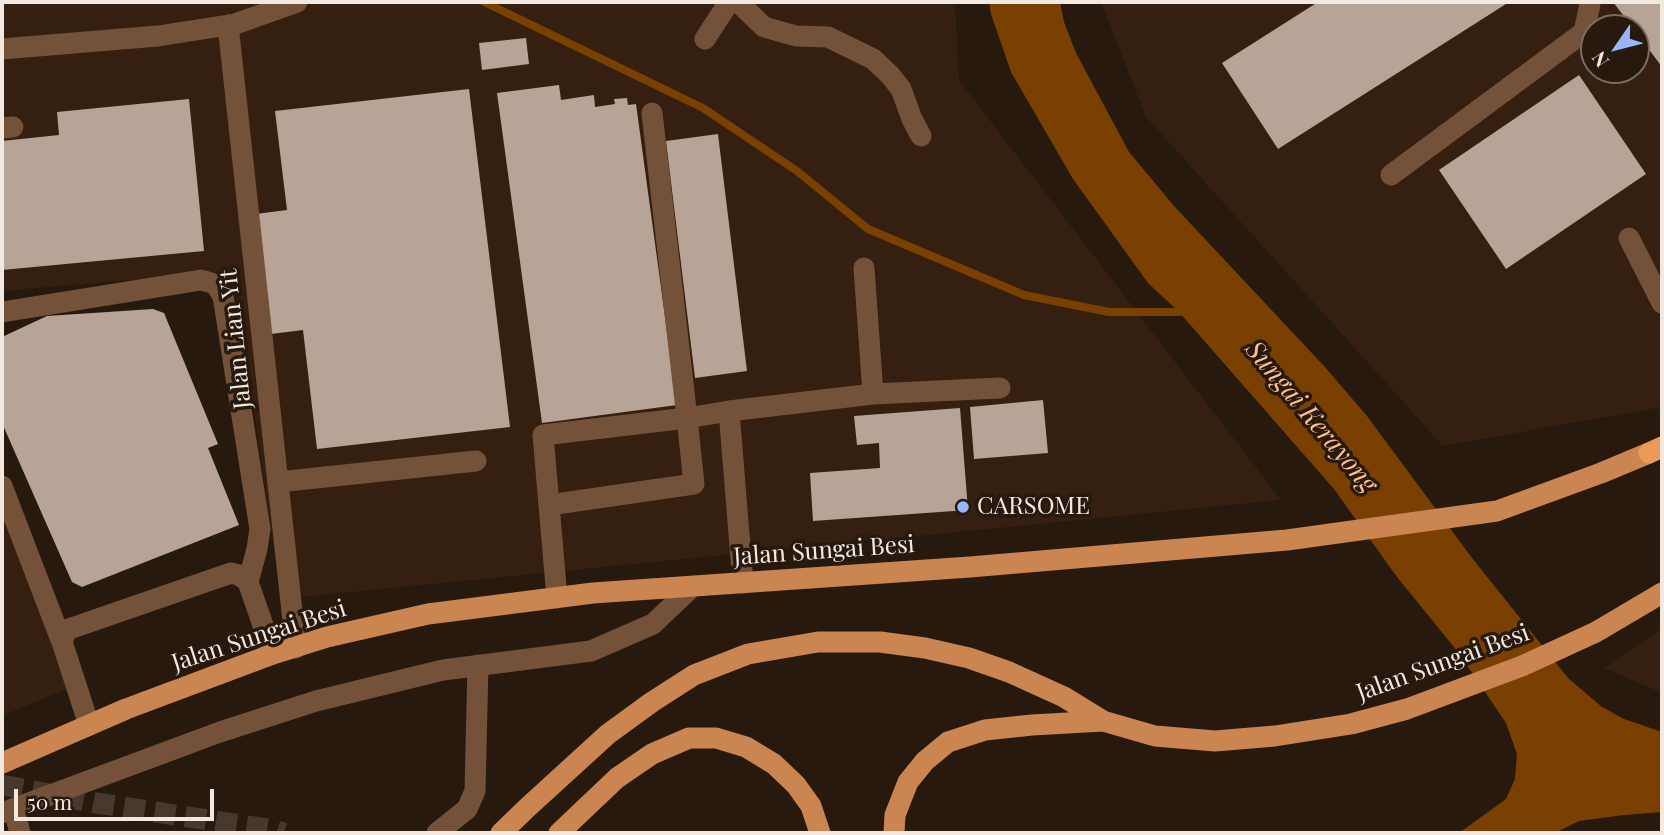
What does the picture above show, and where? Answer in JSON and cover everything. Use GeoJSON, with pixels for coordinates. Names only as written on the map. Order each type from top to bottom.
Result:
{"type":"FeatureCollection","features":[{"type":"Feature","properties":{"kind":"main road","name":"Jalan Sungai Besi"},"geometry":{"type":"LineString","coordinates":[[2,763],[126,709],[273,654],[327,637],[428,614],[593,593],[970,567],[1287,540],[1496,511],[1656,450]]}},
{"type":"Feature","properties":{"kind":"main road","name":"Jalan Sungai Besi"},"geometry":{"type":"LineString","coordinates":[[1103,721],[1155,736],[1215,741],[1275,736],[1351,724],[1407,709],[1522,666],[1596,632],[1662,593]]}},
{"type":"Feature","properties":{"kind":"main road"},"geometry":{"type":"LineString","coordinates":[[501,833],[619,726],[694,676],[748,653],[818,642],[880,642],[925,648],[969,658],[1006,671],[1064,697],[1103,721]]}},
{"type":"Feature","properties":{"kind":"main road"},"geometry":{"type":"LineString","coordinates":[[894,833],[895,815],[908,782],[925,761],[948,742],[985,730],[1103,721]]}},
{"type":"Feature","properties":{"kind":"main road"},"geometry":{"type":"LineString","coordinates":[[559,833],[617,778],[652,754],[689,738],[716,738],[746,747],[774,764],[796,785],[811,806],[820,833]]}},
{"type":"Feature","properties":{"kind":"street"},"geometry":{"type":"LineString","coordinates":[[2,49],[158,36],[235,24],[297,2]]}},
{"type":"Feature","properties":{"kind":"street"},"geometry":{"type":"LineString","coordinates":[[705,39],[729,2]]}},
{"type":"Feature","properties":{"kind":"street"},"geometry":{"type":"LineString","coordinates":[[738,2],[765,27],[796,36],[828,37],[873,60],[901,89],[921,136]]}},
{"type":"Feature","properties":{"kind":"street"},"geometry":{"type":"LineString","coordinates":[[1391,176],[1584,32],[1589,2]]}},
{"type":"Feature","properties":{"kind":"street","name":"Jalan Lian Yit"},"geometry":{"type":"LineString","coordinates":[[228,25],[296,648]]}},
{"type":"Feature","properties":{"kind":"street"},"geometry":{"type":"LineString","coordinates":[[549,505],[694,484],[652,113]]}},
{"type":"Feature","properties":{"kind":"street"},"geometry":{"type":"LineString","coordinates":[[1629,239],[1662,303]]}},
{"type":"Feature","properties":{"kind":"street"},"geometry":{"type":"LineString","coordinates":[[864,268],[873,394]]}},
{"type":"Feature","properties":{"kind":"street"},"geometry":{"type":"LineString","coordinates":[[2,312],[201,281],[215,284],[223,296],[260,529],[248,582]]}},
{"type":"Feature","properties":{"kind":"street"},"geometry":{"type":"LineString","coordinates":[[556,598],[543,435],[873,394],[1000,388]]}},
{"type":"Feature","properties":{"kind":"street"},"geometry":{"type":"LineString","coordinates":[[729,411],[743,583]]}},
{"type":"Feature","properties":{"kind":"street"},"geometry":{"type":"LineString","coordinates":[[278,482],[476,461]]}},
{"type":"Feature","properties":{"kind":"street"},"geometry":{"type":"LineString","coordinates":[[2,486],[63,645],[89,726]]}},
{"type":"Feature","properties":{"kind":"street"},"geometry":{"type":"LineString","coordinates":[[63,645],[63,636],[69,629],[231,573],[248,582],[273,654]]}},
{"type":"Feature","properties":{"kind":"street"},"geometry":{"type":"LineString","coordinates":[[20,833],[8,811],[220,732],[316,701],[443,670],[591,651],[653,624],[692,587]]}},
{"type":"Feature","properties":{"kind":"street"},"geometry":{"type":"LineString","coordinates":[[437,833],[467,809],[475,791],[478,665]]}},
{"type":"Feature","properties":{"kind":"shaded area"},"geometry":{"type":"Polygon","coordinates":[[[2,2],[955,2],[959,80],[1281,500],[281,599],[234,271],[2,291],[2,2]]]}},
{"type":"Feature","properties":{"kind":"shaded area"},"geometry":{"type":"Polygon","coordinates":[[[1101,2],[1662,2],[1662,407],[1443,446],[1146,117],[1101,2]]]}},
{"type":"Feature","properties":{"kind":"shaded area"},"geometry":{"type":"Polygon","coordinates":[[[2,511],[69,688],[2,716],[2,511]]]}},
{"type":"Feature","properties":{"kind":"shaded area"},"geometry":{"type":"Polygon","coordinates":[[[1662,628],[1662,693],[1604,668],[1662,628]]]}},
{"type":"Feature","properties":{"kind":"water","name":"Sungai Kerayong"},"geometry":{"type":"Polygon","coordinates":[[[989,2],[1060,2],[1064,22],[1076,53],[1129,152],[1174,206],[1324,366],[1367,416],[1472,558],[1568,678],[1602,707],[1624,719],[1662,732],[1662,812],[1579,821],[1555,833],[1459,833],[1506,799],[1515,779],[1517,754],[1506,723],[1458,652],[1397,577],[1334,489],[1179,312],[1148,283],[1073,179],[1011,72],[989,2]]]}},
{"type":"Feature","properties":{"kind":"building"},"geometry":{"type":"Polygon","coordinates":[[[1318,2],[1506,4],[1278,149],[1222,63],[1318,2]]]}},
{"type":"Feature","properties":{"kind":"building"},"geometry":{"type":"Polygon","coordinates":[[[1613,2],[1662,2],[1662,67],[1650,51],[1650,14],[1622,14],[1613,2]]]}},
{"type":"Feature","properties":{"kind":"building"},"geometry":{"type":"Polygon","coordinates":[[[526,38],[529,64],[482,70],[479,43],[526,38]]]}},
{"type":"Feature","properties":{"kind":"building"},"geometry":{"type":"Polygon","coordinates":[[[1579,75],[1580,84],[1585,84],[1646,174],[1506,269],[1439,170],[1579,75]]]}},
{"type":"Feature","properties":{"kind":"building"},"geometry":{"type":"Polygon","coordinates":[[[559,85],[561,100],[594,95],[595,107],[615,104],[614,99],[627,98],[628,105],[636,104],[677,405],[542,423],[497,93],[559,85]]]}},
{"type":"Feature","properties":{"kind":"building"},"geometry":{"type":"Polygon","coordinates":[[[469,89],[510,427],[317,449],[303,330],[271,334],[256,214],[287,210],[275,111],[469,89]]]}},
{"type":"Feature","properties":{"kind":"building"},"geometry":{"type":"Polygon","coordinates":[[[189,99],[204,251],[2,270],[2,141],[59,135],[57,112],[189,99]]]}},
{"type":"Feature","properties":{"kind":"building"},"geometry":{"type":"Polygon","coordinates":[[[718,134],[747,371],[695,378],[666,141],[718,134]]]}},
{"type":"Feature","properties":{"kind":"building"},"geometry":{"type":"Polygon","coordinates":[[[153,309],[164,313],[218,444],[208,448],[239,525],[82,587],[72,582],[2,423],[2,337],[47,316],[153,309]]]}},
{"type":"Feature","properties":{"kind":"building"},"geometry":{"type":"Polygon","coordinates":[[[1043,400],[1048,453],[974,459],[970,407],[1043,400]]]}},
{"type":"Feature","properties":{"kind":"building"},"geometry":{"type":"Polygon","coordinates":[[[960,408],[968,510],[813,521],[810,473],[880,468],[879,443],[857,445],[854,416],[960,408]]]}},
{"type":"Feature","properties":{"kind":"waterway"},"geometry":{"type":"LineString","coordinates":[[484,2],[703,108],[797,171],[868,229],[1024,295],[1109,312],[1189,310]]}},
{"type":"Feature","properties":{"kind":"tunnel"},"geometry":{"type":"LineString","coordinates":[[2,785],[284,833]]}},
{"type":"Feature","properties":{"kind":"place","name":"CARSOME"},"geometry":{"type":"Point","coordinates":[963,507]}}]}
